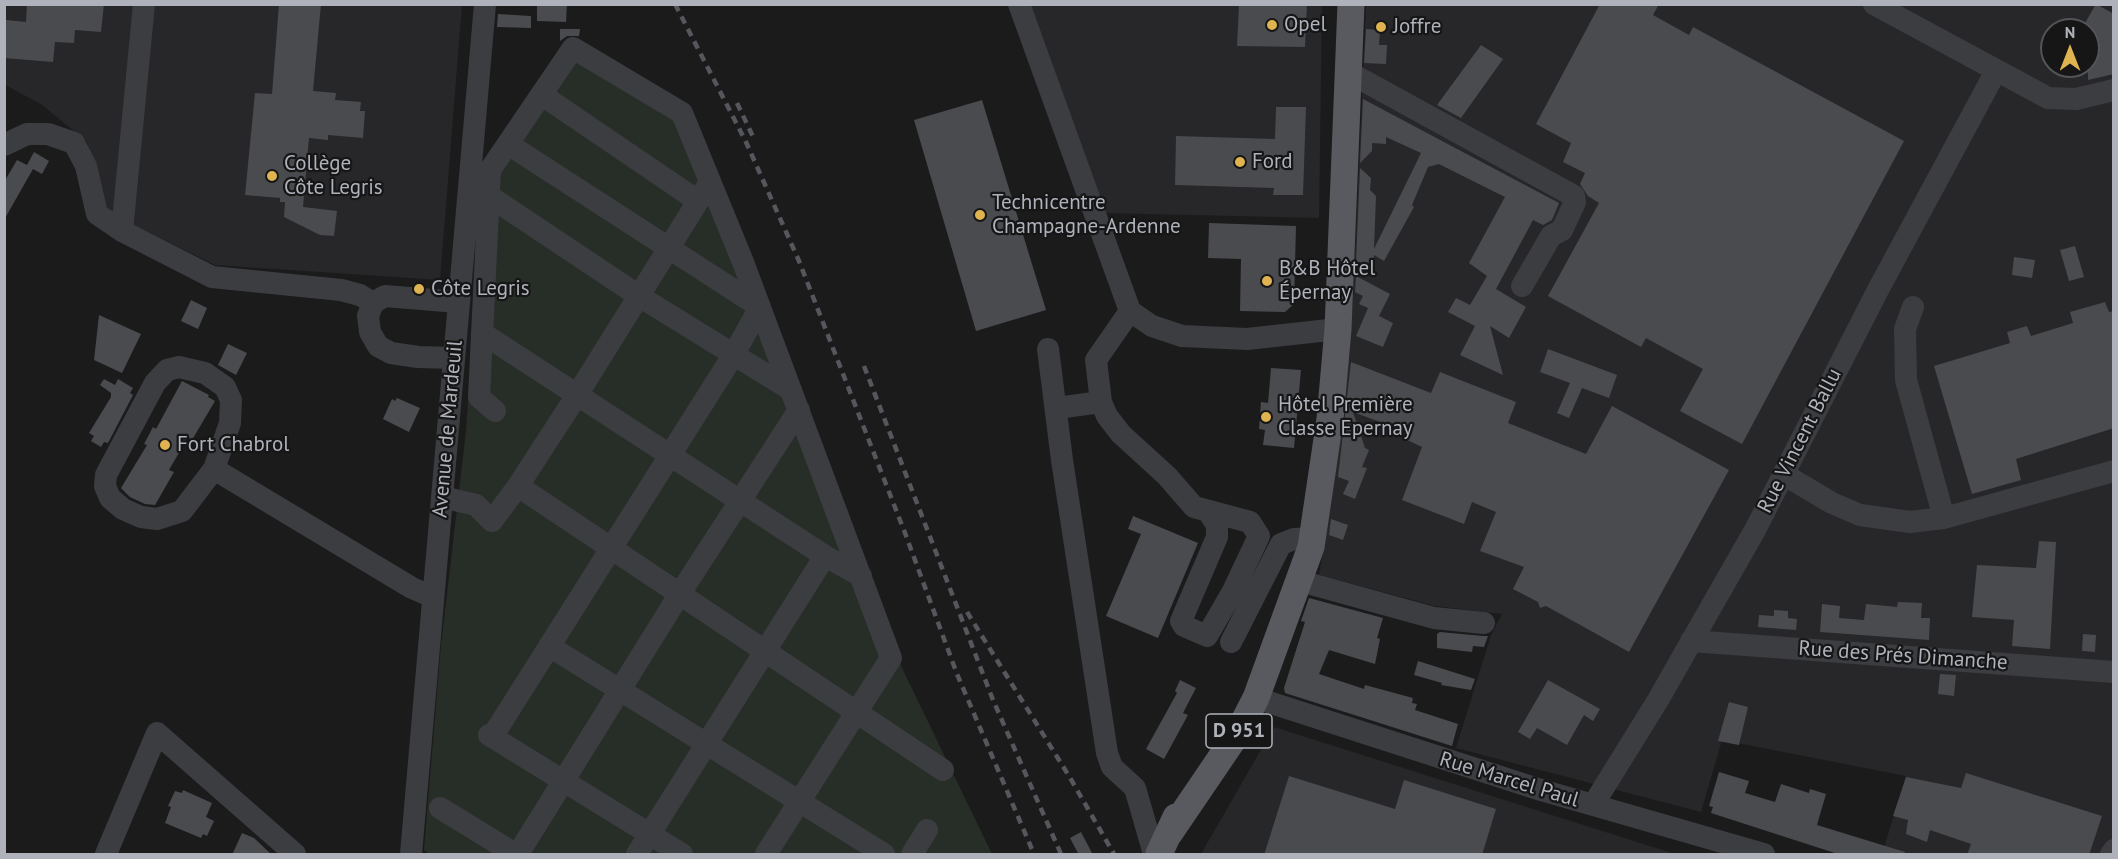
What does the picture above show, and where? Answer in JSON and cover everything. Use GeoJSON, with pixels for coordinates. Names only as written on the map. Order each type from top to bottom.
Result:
{"type":"FeatureCollection","features":[{"type":"Feature","properties":{"kind":"main road","name":"D 951"},"geometry":{"type":"LineString","coordinates":[[1160,848],[1239,730],[1256,699],[1300,581],[1313,538],[1330,418],[1338,329],[1351,4]]}},
{"type":"Feature","properties":{"kind":"main road","name":"D 951"},"geometry":{"type":"LineString","coordinates":[[1160,848],[1202,759],[1264,646],[1286,617]]}},
{"type":"Feature","properties":{"kind":"street"},"geometry":{"type":"LineString","coordinates":[[122,231],[144,4]]}},
{"type":"Feature","properties":{"kind":"street","name":"Avenue de Mardeuil"},"geometry":{"type":"LineString","coordinates":[[411,855],[485,4]]}},
{"type":"Feature","properties":{"kind":"street"},"geometry":{"type":"LineString","coordinates":[[1019,4],[1130,311],[1152,326],[1182,336],[1247,339],[1338,329]]}},
{"type":"Feature","properties":{"kind":"street"},"geometry":{"type":"LineString","coordinates":[[1874,4],[2049,98],[2062,100],[2114,90]]}},
{"type":"Feature","properties":{"kind":"street"},"geometry":{"type":"LineString","coordinates":[[495,411],[479,397],[490,170],[573,48],[682,113],[760,307],[891,658],[766,855]]}},
{"type":"Feature","properties":{"kind":"street","name":"Rue Vincent Ballu"},"geometry":{"type":"LineString","coordinates":[[1593,805],[1692,641],[1784,474],[1996,71]]}},
{"type":"Feature","properties":{"kind":"street"},"geometry":{"type":"LineString","coordinates":[[1348,72],[1574,196],[1575,202],[1562,230],[1551,236],[1522,286]]}},
{"type":"Feature","properties":{"kind":"street"},"geometry":{"type":"LineString","coordinates":[[542,95],[698,201]]}},
{"type":"Feature","properties":{"kind":"street"},"geometry":{"type":"LineString","coordinates":[[4,146],[27,134],[48,134],[74,143],[86,166],[97,214],[122,231],[212,277],[341,290],[360,295],[373,303]]}},
{"type":"Feature","properties":{"kind":"street"},"geometry":{"type":"LineString","coordinates":[[508,144],[760,307]]}},
{"type":"Feature","properties":{"kind":"street"},"geometry":{"type":"LineString","coordinates":[[442,497],[476,505],[492,521],[518,486],[577,395],[710,182]]}},
{"type":"Feature","properties":{"kind":"street"},"geometry":{"type":"LineString","coordinates":[[489,196],[639,296],[734,354],[795,400]]}},
{"type":"Feature","properties":{"kind":"street"},"geometry":{"type":"LineString","coordinates":[[454,358],[418,357],[391,352],[378,346],[370,332],[369,316],[373,303],[385,296],[458,302]]}},
{"type":"Feature","properties":{"kind":"street"},"geometry":{"type":"LineString","coordinates":[[682,855],[490,736],[734,354],[760,307]]}},
{"type":"Feature","properties":{"kind":"street"},"geometry":{"type":"LineString","coordinates":[[1913,308],[1905,329],[1906,380],[1944,518]]}},
{"type":"Feature","properties":{"kind":"street"},"geometry":{"type":"LineString","coordinates":[[1130,311],[1096,360],[1101,402],[1107,416],[1121,434],[1167,476],[1194,507],[1209,513],[1228,514],[1250,522],[1259,536],[1233,591],[1207,636],[1184,626],[1181,621],[1217,537],[1217,525],[1209,513]]}},
{"type":"Feature","properties":{"kind":"street"},"geometry":{"type":"LineString","coordinates":[[482,333],[825,556],[861,576]]}},
{"type":"Feature","properties":{"kind":"street"},"geometry":{"type":"LineString","coordinates":[[1048,349],[1062,460],[1107,753],[1112,767],[1135,788],[1160,848]]}},
{"type":"Feature","properties":{"kind":"street"},"geometry":{"type":"LineString","coordinates":[[179,367],[205,373],[225,387],[231,400],[230,423],[214,469],[182,511],[157,519],[141,517],[123,509],[110,498],[105,486],[106,475],[155,383],[167,370],[179,367]]}},
{"type":"Feature","properties":{"kind":"street"},"geometry":{"type":"LineString","coordinates":[[440,808],[516,855],[740,500],[795,400]]}},
{"type":"Feature","properties":{"kind":"street"},"geometry":{"type":"LineString","coordinates":[[1057,408],[1101,402]]}},
{"type":"Feature","properties":{"kind":"street"},"geometry":{"type":"LineString","coordinates":[[214,469],[412,588],[433,597]]}},
{"type":"Feature","properties":{"kind":"street"},"geometry":{"type":"LineString","coordinates":[[1784,474],[1832,503],[1860,514],[1910,522],[1944,518],[2114,471]]}},
{"type":"Feature","properties":{"kind":"street"},"geometry":{"type":"LineString","coordinates":[[518,486],[943,770]]}},
{"type":"Feature","properties":{"kind":"street"},"geometry":{"type":"LineString","coordinates":[[1231,642],[1281,544],[1294,539],[1313,538]]}},
{"type":"Feature","properties":{"kind":"street"},"geometry":{"type":"LineString","coordinates":[[637,855],[825,556]]}},
{"type":"Feature","properties":{"kind":"street"},"geometry":{"type":"LineString","coordinates":[[1300,581],[1434,618],[1484,623]]}},
{"type":"Feature","properties":{"kind":"street","name":"Rue des Prés Dimanche"},"geometry":{"type":"LineString","coordinates":[[1692,641],[2114,672]]}},
{"type":"Feature","properties":{"kind":"street"},"geometry":{"type":"LineString","coordinates":[[549,646],[884,855]]}},
{"type":"Feature","properties":{"kind":"street","name":"Rue Marcel Paul"},"geometry":{"type":"LineString","coordinates":[[1256,699],[1593,805],[1764,855]]}},
{"type":"Feature","properties":{"kind":"street"},"geometry":{"type":"LineString","coordinates":[[106,855],[157,733],[295,855]]}},
{"type":"Feature","properties":{"kind":"street"},"geometry":{"type":"LineString","coordinates":[[912,855],[927,831]]}},
{"type":"Feature","properties":{"kind":"street"},"geometry":{"type":"LineString","coordinates":[[2111,855],[2114,850]]}},
{"type":"Feature","properties":{"kind":"shaded area","name":"Collège Côte Legris"},"geometry":{"type":"Polygon","coordinates":[[[4,5],[462,5],[440,280],[215,265],[104,210],[87,142],[41,104],[5,85],[4,5]]]}},
{"type":"Feature","properties":{"kind":"shaded area"},"geometry":{"type":"Polygon","coordinates":[[[1027,5],[1322,5],[1319,218],[1106,213],[1027,5]]]}},
{"type":"Feature","properties":{"kind":"shaded area"},"geometry":{"type":"Polygon","coordinates":[[[1366,5],[2113,5],[2113,854],[1882,854],[1906,776],[1722,740],[1701,812],[1456,748],[1491,635],[1502,614],[1435,606],[1319,575],[1330,510],[1353,300],[1366,5]]]}},
{"type":"Feature","properties":{"kind":"shaded area"},"geometry":{"type":"Polygon","coordinates":[[[568,44],[690,113],[813,420],[902,668],[992,854],[430,854],[424,850],[441,645],[466,431],[484,169],[568,44]]]}},
{"type":"Feature","properties":{"kind":"shaded area"},"geometry":{"type":"Polygon","coordinates":[[[1274,727],[1675,854],[1201,854],[1274,727]]]}},
{"type":"Feature","properties":{"kind":"building"},"geometry":{"type":"Polygon","coordinates":[[[27,4],[104,4],[101,32],[75,30],[74,43],[55,42],[53,62],[4,58],[6,20],[26,22],[27,4]]]}},
{"type":"Feature","properties":{"kind":"building"},"geometry":{"type":"Polygon","coordinates":[[[279,4],[321,4],[313,91],[336,93],[335,100],[361,102],[360,111],[365,111],[363,138],[328,135],[328,140],[309,138],[303,207],[337,211],[334,236],[320,235],[284,217],[285,202],[280,202],[280,198],[245,195],[255,93],[272,94],[279,4]]]}},
{"type":"Feature","properties":{"kind":"building"},"geometry":{"type":"Polygon","coordinates":[[[537,4],[567,4],[566,22],[537,21],[537,4]]]}},
{"type":"Feature","properties":{"kind":"building","name":"Opel"},"geometry":{"type":"Polygon","coordinates":[[[1239,4],[1307,4],[1305,47],[1237,46],[1239,4]]]}},
{"type":"Feature","properties":{"kind":"building"},"geometry":{"type":"Polygon","coordinates":[[[1600,4],[1659,4],[1653,15],[1689,35],[1693,27],[1904,141],[1742,444],[1680,411],[1703,369],[1646,338],[1641,347],[1548,296],[1599,203],[1588,196],[1580,184],[1585,173],[1563,162],[1571,143],[1536,124],[1600,4]]]}},
{"type":"Feature","properties":{"kind":"building"},"geometry":{"type":"Polygon","coordinates":[[[2096,4],[2114,14],[2114,74],[2100,77],[2100,18],[2088,18],[2096,4]]]}},
{"type":"Feature","properties":{"kind":"building"},"geometry":{"type":"Polygon","coordinates":[[[498,14],[531,16],[531,28],[497,27],[498,14]]]}},
{"type":"Feature","properties":{"kind":"building"},"geometry":{"type":"Polygon","coordinates":[[[560,29],[580,29],[579,36],[567,36],[560,41],[560,29]]]}},
{"type":"Feature","properties":{"kind":"building"},"geometry":{"type":"Polygon","coordinates":[[[1366,29],[1380,30],[1379,45],[1387,45],[1386,64],[1364,63],[1366,29]]]}},
{"type":"Feature","properties":{"kind":"building"},"geometry":{"type":"Polygon","coordinates":[[[1481,45],[1503,59],[1461,118],[1437,105],[1481,45]]]}},
{"type":"Feature","properties":{"kind":"building"},"geometry":{"type":"Polygon","coordinates":[[[1363,99],[1559,203],[1552,220],[1543,225],[1533,220],[1496,289],[1526,307],[1509,338],[1490,326],[1503,375],[1460,355],[1475,326],[1448,312],[1456,298],[1470,305],[1487,276],[1469,263],[1505,197],[1439,164],[1428,167],[1412,205],[1414,207],[1384,261],[1374,255],[1373,263],[1356,262],[1360,168],[1371,178],[1370,190],[1376,196],[1374,249],[1421,153],[1386,137],[1386,144],[1372,143],[1372,151],[1360,163],[1363,99]]]}},
{"type":"Feature","properties":{"kind":"building","name":"Technicentre Champagne-Ardenne"},"geometry":{"type":"Polygon","coordinates":[[[982,100],[1046,310],[976,331],[914,120],[982,100]]]}},
{"type":"Feature","properties":{"kind":"building","name":"Ford"},"geometry":{"type":"Polygon","coordinates":[[[1276,107],[1306,107],[1303,195],[1273,195],[1274,188],[1175,185],[1176,136],[1275,139],[1276,107]]]}},
{"type":"Feature","properties":{"kind":"building"},"geometry":{"type":"Polygon","coordinates":[[[34,152],[49,161],[42,174],[33,169],[4,220],[4,182],[17,160],[27,165],[34,152]]]}},
{"type":"Feature","properties":{"kind":"building","name":"B&B Hôtel Épernay"},"geometry":{"type":"Polygon","coordinates":[[[1209,223],[1296,226],[1294,304],[1285,312],[1240,311],[1241,259],[1208,258],[1209,223]]]}},
{"type":"Feature","properties":{"kind":"building"},"geometry":{"type":"Polygon","coordinates":[[[2075,246],[2084,277],[2069,281],[2060,250],[2075,246]]]}},
{"type":"Feature","properties":{"kind":"building"},"geometry":{"type":"Polygon","coordinates":[[[2014,257],[2035,260],[2032,278],[2012,275],[2014,257]]]}},
{"type":"Feature","properties":{"kind":"building"},"geometry":{"type":"Polygon","coordinates":[[[1356,276],[1390,294],[1379,316],[1393,323],[1383,347],[1356,336],[1368,308],[1359,304],[1363,296],[1355,292],[1356,276]]]}},
{"type":"Feature","properties":{"kind":"building"},"geometry":{"type":"Polygon","coordinates":[[[191,300],[207,308],[198,329],[181,321],[191,300]]]}},
{"type":"Feature","properties":{"kind":"building"},"geometry":{"type":"Polygon","coordinates":[[[2105,302],[2109,312],[2114,311],[2114,428],[2016,459],[2021,480],[1972,494],[1934,366],[2010,343],[2007,332],[2027,326],[2031,336],[2073,323],[2070,312],[2105,302]]]}},
{"type":"Feature","properties":{"kind":"building"},"geometry":{"type":"Polygon","coordinates":[[[99,315],[141,334],[122,373],[94,360],[99,315]]]}},
{"type":"Feature","properties":{"kind":"building"},"geometry":{"type":"Polygon","coordinates":[[[228,344],[247,353],[236,375],[218,365],[228,344]]]}},
{"type":"Feature","properties":{"kind":"building"},"geometry":{"type":"Polygon","coordinates":[[[1548,349],[1617,375],[1609,398],[1582,388],[1569,418],[1557,413],[1570,383],[1540,372],[1548,349]]]}},
{"type":"Feature","properties":{"kind":"building"},"geometry":{"type":"Polygon","coordinates":[[[1351,362],[1431,393],[1440,372],[1516,402],[1508,423],[1586,454],[1612,406],[1729,470],[1629,652],[1546,606],[1540,608],[1538,602],[1513,589],[1524,567],[1480,551],[1496,512],[1472,502],[1464,524],[1402,500],[1422,447],[1407,440],[1410,433],[1353,412],[1365,448],[1369,450],[1362,467],[1367,468],[1355,499],[1343,494],[1349,481],[1338,477],[1351,362]]]}},
{"type":"Feature","properties":{"kind":"building"},"geometry":{"type":"Polygon","coordinates":[[[1271,368],[1301,370],[1294,448],[1263,445],[1265,430],[1259,429],[1261,402],[1268,403],[1271,368]]]}},
{"type":"Feature","properties":{"kind":"building"},"geometry":{"type":"Polygon","coordinates":[[[104,379],[115,385],[118,379],[133,388],[130,393],[133,395],[108,443],[104,442],[101,447],[91,441],[94,436],[89,433],[111,397],[111,393],[100,385],[104,379]]]}},
{"type":"Feature","properties":{"kind":"building","name":"Fort Chabrol"},"geometry":{"type":"Polygon","coordinates":[[[182,381],[209,395],[208,397],[215,401],[192,440],[188,437],[169,470],[174,472],[155,505],[145,504],[130,497],[121,488],[147,445],[144,444],[153,427],[156,429],[182,381]]]}},
{"type":"Feature","properties":{"kind":"building"},"geometry":{"type":"Polygon","coordinates":[[[397,398],[420,408],[409,432],[383,419],[392,399],[395,401],[397,398]]]}},
{"type":"Feature","properties":{"kind":"building"},"geometry":{"type":"Polygon","coordinates":[[[1133,516],[1198,543],[1158,638],[1106,616],[1141,534],[1128,529],[1133,516]]]}},
{"type":"Feature","properties":{"kind":"building"},"geometry":{"type":"Polygon","coordinates":[[[1331,519],[1348,525],[1343,540],[1329,535],[1331,519]]]}},
{"type":"Feature","properties":{"kind":"building"},"geometry":{"type":"Polygon","coordinates":[[[2039,541],[2056,542],[2050,649],[2012,646],[2014,620],[1972,617],[1977,565],[2036,568],[2039,541]]]}},
{"type":"Feature","properties":{"kind":"building"},"geometry":{"type":"Polygon","coordinates":[[[1309,598],[1383,618],[1377,638],[1380,639],[1375,664],[1329,650],[1319,674],[1364,689],[1365,685],[1413,698],[1412,703],[1417,704],[1415,710],[1458,724],[1452,746],[1285,693],[1284,688],[1305,622],[1301,621],[1309,598]]]}},
{"type":"Feature","properties":{"kind":"building"},"geometry":{"type":"Polygon","coordinates":[[[1898,602],[1922,603],[1921,618],[1930,618],[1929,640],[1820,632],[1822,604],[1840,606],[1839,618],[1864,620],[1866,604],[1897,607],[1898,602]]]}},
{"type":"Feature","properties":{"kind":"building"},"geometry":{"type":"Polygon","coordinates":[[[1774,610],[1788,611],[1788,618],[1797,619],[1796,630],[1758,627],[1759,615],[1774,616],[1774,610]]]}},
{"type":"Feature","properties":{"kind":"building"},"geometry":{"type":"Polygon","coordinates":[[[1440,632],[1488,636],[1484,647],[1473,646],[1472,652],[1437,648],[1437,634],[1440,632]]]}},
{"type":"Feature","properties":{"kind":"building"},"geometry":{"type":"Polygon","coordinates":[[[2083,634],[2096,635],[2095,652],[2082,651],[2083,634]]]}},
{"type":"Feature","properties":{"kind":"building"},"geometry":{"type":"Polygon","coordinates":[[[1418,661],[1475,679],[1471,690],[1441,685],[1442,683],[1414,675],[1418,661]]]}},
{"type":"Feature","properties":{"kind":"building"},"geometry":{"type":"Polygon","coordinates":[[[1940,674],[1956,675],[1954,696],[1938,694],[1940,674]]]}},
{"type":"Feature","properties":{"kind":"building"},"geometry":{"type":"Polygon","coordinates":[[[1180,680],[1196,688],[1183,713],[1188,715],[1164,759],[1146,749],[1177,693],[1175,691],[1180,680]]]}},
{"type":"Feature","properties":{"kind":"building"},"geometry":{"type":"Polygon","coordinates":[[[1548,680],[1600,709],[1593,721],[1584,715],[1567,745],[1537,728],[1530,739],[1518,732],[1548,680]]]}},
{"type":"Feature","properties":{"kind":"building"},"geometry":{"type":"Polygon","coordinates":[[[1729,702],[1748,707],[1739,745],[1718,741],[1729,702]]]}},
{"type":"Feature","properties":{"kind":"building"},"geometry":{"type":"Polygon","coordinates":[[[1719,772],[1749,781],[1745,793],[1775,802],[1781,784],[1809,793],[1810,789],[1826,794],[1817,825],[1905,852],[1904,855],[1841,855],[1711,813],[1713,807],[1709,806],[1719,772]]]}},
{"type":"Feature","properties":{"kind":"building"},"geometry":{"type":"Polygon","coordinates":[[[1966,773],[2102,816],[2089,855],[1967,855],[1971,844],[1930,830],[1927,842],[1906,834],[1908,820],[1893,816],[1906,777],[1961,788],[1966,773]]]}},
{"type":"Feature","properties":{"kind":"building"},"geometry":{"type":"Polygon","coordinates":[[[1289,776],[1395,809],[1404,780],[1496,809],[1482,855],[1264,855],[1289,776]]]}},
{"type":"Feature","properties":{"kind":"building"},"geometry":{"type":"Polygon","coordinates":[[[183,790],[212,803],[206,817],[214,821],[207,836],[203,834],[201,838],[165,823],[171,807],[168,806],[175,791],[182,793],[183,790]]]}},
{"type":"Feature","properties":{"kind":"building"},"geometry":{"type":"Polygon","coordinates":[[[1081,832],[1093,855],[1079,855],[1070,838],[1081,832]]]}},
{"type":"Feature","properties":{"kind":"building"},"geometry":{"type":"Polygon","coordinates":[[[242,833],[254,838],[272,855],[232,855],[242,833]]]}},
{"type":"Feature","properties":{"kind":"railway"},"geometry":{"type":"LineString","coordinates":[[675,4],[746,142],[799,261],[905,533],[957,674],[1034,854]]}},
{"type":"Feature","properties":{"kind":"railway"},"geometry":{"type":"LineString","coordinates":[[737,103],[755,141]]}},
{"type":"Feature","properties":{"kind":"railway"},"geometry":{"type":"LineString","coordinates":[[864,366],[993,700],[1061,854]]}},
{"type":"Feature","properties":{"kind":"railway"},"geometry":{"type":"LineString","coordinates":[[967,612],[1069,776],[1114,854]]}},
{"type":"Feature","properties":{"kind":"place","name":"Opel"},"geometry":{"type":"Point","coordinates":[1272,25]}},
{"type":"Feature","properties":{"kind":"place","name":"Joffre"},"geometry":{"type":"Point","coordinates":[1381,27]}},
{"type":"Feature","properties":{"kind":"place","name":"Ford"},"geometry":{"type":"Point","coordinates":[1240,162]}},
{"type":"Feature","properties":{"kind":"place","name":"Collège Côte Legris"},"geometry":{"type":"Point","coordinates":[272,176]}},
{"type":"Feature","properties":{"kind":"place","name":"Technicentre Champagne-Ardenne"},"geometry":{"type":"Point","coordinates":[980,215]}},
{"type":"Feature","properties":{"kind":"place","name":"B&B Hôtel Épernay"},"geometry":{"type":"Point","coordinates":[1267,281]}},
{"type":"Feature","properties":{"kind":"place","name":"Côte Legris"},"geometry":{"type":"Point","coordinates":[419,289]}},
{"type":"Feature","properties":{"kind":"place","name":"Hôtel Première Classe Epernay"},"geometry":{"type":"Point","coordinates":[1266,417]}},
{"type":"Feature","properties":{"kind":"place","name":"Fort Chabrol"},"geometry":{"type":"Point","coordinates":[165,445]}}]}
